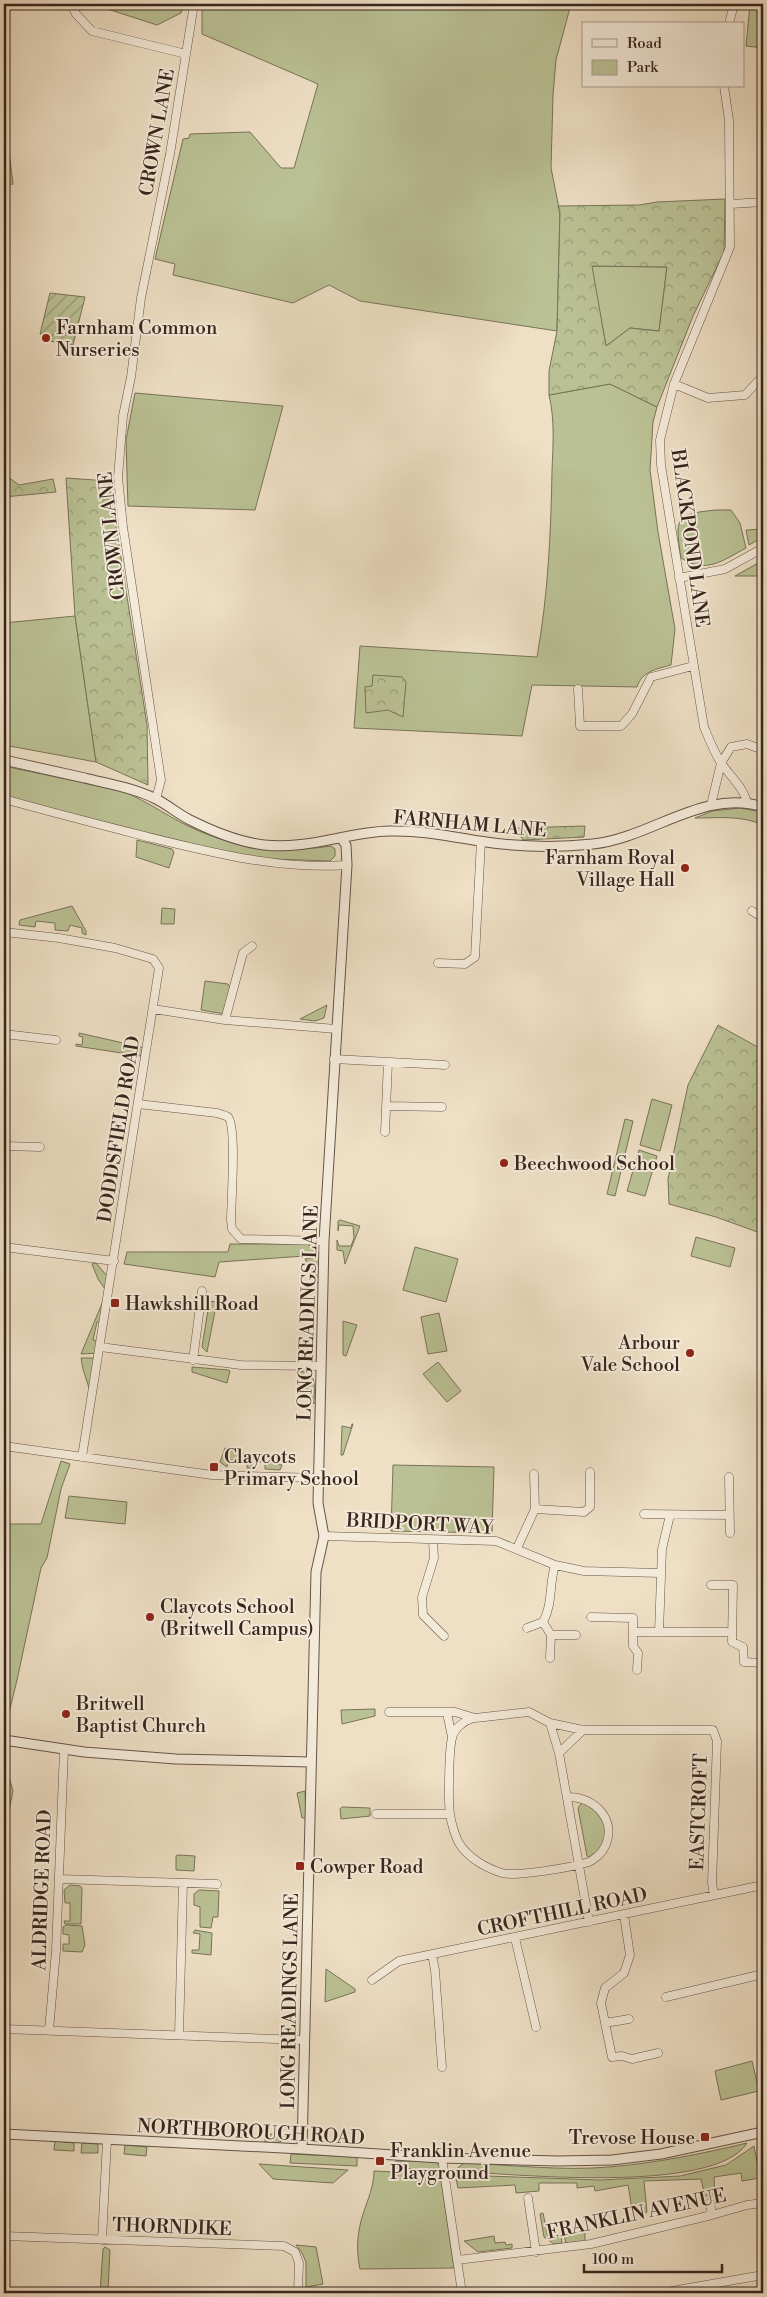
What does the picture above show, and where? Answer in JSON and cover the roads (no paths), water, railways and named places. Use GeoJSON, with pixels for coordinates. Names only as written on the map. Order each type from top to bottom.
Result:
{"type":"FeatureCollection","features":[{"type":"Feature","properties":{"kind":"street"},"geometry":{"type":"LineString","coordinates":[[71,4],[76,14],[92,31],[186,54]]}},
{"type":"Feature","properties":{"kind":"street","name":"CROWN LANE"},"geometry":{"type":"LineString","coordinates":[[156,799],[161,780],[118,477],[123,416],[132,377],[141,298],[170,154],[194,4]]}},
{"type":"Feature","properties":{"kind":"street"},"geometry":{"type":"LineString","coordinates":[[730,22],[734,4]]}},
{"type":"Feature","properties":{"kind":"street","name":"BLACKPOND LANE"},"geometry":{"type":"LineString","coordinates":[[724,88],[729,120],[730,247],[674,384],[660,440],[661,464],[704,727],[711,746],[721,763],[745,794],[748,802]]}},
{"type":"Feature","properties":{"kind":"street"},"geometry":{"type":"LineString","coordinates":[[731,204],[763,202]]}},
{"type":"Feature","properties":{"kind":"street"},"geometry":{"type":"LineString","coordinates":[[674,384],[708,398],[745,395],[759,380]]}},
{"type":"Feature","properties":{"kind":"street"},"geometry":{"type":"LineString","coordinates":[[679,578],[725,569],[762,552]]}},
{"type":"Feature","properties":{"kind":"street"},"geometry":{"type":"LineString","coordinates":[[578,689],[580,726],[621,726],[632,714],[651,676],[693,666]]}},
{"type":"Feature","properties":{"kind":"street"},"geometry":{"type":"LineString","coordinates":[[711,805],[721,763],[731,747],[746,744],[763,750]]}},
{"type":"Feature","properties":{"kind":"street","name":"FARNHAM LANE"},"geometry":{"type":"LineString","coordinates":[[4,760],[125,787],[156,799],[196,823],[219,833],[264,845],[294,845],[388,831],[425,832],[542,848],[596,844],[636,833],[711,805],[748,802],[763,807]]}},
{"type":"Feature","properties":{"kind":"street"},"geometry":{"type":"LineString","coordinates":[[4,800],[195,849],[261,861],[325,867],[346,865]]}},
{"type":"Feature","properties":{"kind":"street","name":"LONG READINGS LANE"},"geometry":{"type":"LineString","coordinates":[[302,2149],[316,1572],[324,1536],[318,1503],[324,1241],[346,865],[346,845],[342,838]]}},
{"type":"Feature","properties":{"kind":"street"},"geometry":{"type":"LineString","coordinates":[[438,963],[465,964],[475,957],[481,841]]}},
{"type":"Feature","properties":{"kind":"street"},"geometry":{"type":"LineString","coordinates":[[752,911],[763,918]]}},
{"type":"Feature","properties":{"kind":"street","name":"DODDSFIELD ROAD"},"geometry":{"type":"LineString","coordinates":[[4,932],[59,938],[106,946],[153,959],[159,968],[82,1457]]}},
{"type":"Feature","properties":{"kind":"street"},"geometry":{"type":"LineString","coordinates":[[225,1020],[243,953],[252,946]]}},
{"type":"Feature","properties":{"kind":"street"},"geometry":{"type":"LineString","coordinates":[[153,1009],[225,1020],[336,1029]]}},
{"type":"Feature","properties":{"kind":"street"},"geometry":{"type":"LineString","coordinates":[[4,1034],[56,1040]]}},
{"type":"Feature","properties":{"kind":"street"},"geometry":{"type":"LineString","coordinates":[[334,1059],[445,1066]]}},
{"type":"Feature","properties":{"kind":"street"},"geometry":{"type":"LineString","coordinates":[[385,1132],[388,1062]]}},
{"type":"Feature","properties":{"kind":"street"},"geometry":{"type":"LineString","coordinates":[[138,1104],[217,1113],[227,1117],[232,1124],[233,1140],[230,1220],[232,1229],[242,1239],[324,1241]]}},
{"type":"Feature","properties":{"kind":"street"},"geometry":{"type":"LineString","coordinates":[[386,1106],[442,1107]]}},
{"type":"Feature","properties":{"kind":"street"},"geometry":{"type":"LineString","coordinates":[[4,1146],[40,1147]]}},
{"type":"Feature","properties":{"kind":"street"},"geometry":{"type":"LineString","coordinates":[[4,1247],[114,1260]]}},
{"type":"Feature","properties":{"kind":"street"},"geometry":{"type":"LineString","coordinates":[[193,1360],[202,1291]]}},
{"type":"Feature","properties":{"kind":"street"},"geometry":{"type":"LineString","coordinates":[[100,1347],[241,1365],[321,1366]]}},
{"type":"Feature","properties":{"kind":"street"},"geometry":{"type":"LineString","coordinates":[[4,1446],[212,1475],[319,1478]]}},
{"type":"Feature","properties":{"kind":"street"},"geometry":{"type":"LineString","coordinates":[[535,1509],[584,1512],[590,1507],[590,1472]]}},
{"type":"Feature","properties":{"kind":"street"},"geometry":{"type":"LineString","coordinates":[[518,1548],[535,1509],[534,1474]]}},
{"type":"Feature","properties":{"kind":"street"},"geometry":{"type":"LineString","coordinates":[[729,1477],[730,1533]]}},
{"type":"Feature","properties":{"kind":"street"},"geometry":{"type":"LineString","coordinates":[[644,1514],[729,1515]]}},
{"type":"Feature","properties":{"kind":"street"},"geometry":{"type":"LineString","coordinates":[[659,1632],[662,1549],[670,1515]]}},
{"type":"Feature","properties":{"kind":"street","name":"BRIDPORT WAY"},"geometry":{"type":"LineString","coordinates":[[324,1536],[433,1541],[496,1541],[518,1548],[555,1565],[584,1571],[660,1573]]}},
{"type":"Feature","properties":{"kind":"street"},"geometry":{"type":"LineString","coordinates":[[433,1541],[434,1558],[422,1597],[423,1615],[444,1636]]}},
{"type":"Feature","properties":{"kind":"street"},"geometry":{"type":"LineString","coordinates":[[527,1628],[543,1622],[548,1613],[550,1582],[555,1565]]}},
{"type":"Feature","properties":{"kind":"street"},"geometry":{"type":"LineString","coordinates":[[711,1585],[733,1585],[732,1642],[743,1647],[744,1662],[763,1663]]}},
{"type":"Feature","properties":{"kind":"street"},"geometry":{"type":"LineString","coordinates":[[591,1617],[633,1618],[633,1646],[638,1653],[637,1670]]}},
{"type":"Feature","properties":{"kind":"street"},"geometry":{"type":"LineString","coordinates":[[436,1628],[442,1622]]}},
{"type":"Feature","properties":{"kind":"street"},"geometry":{"type":"LineString","coordinates":[[543,1622],[551,1635],[550,1658]]}},
{"type":"Feature","properties":{"kind":"street"},"geometry":{"type":"LineString","coordinates":[[633,1632],[732,1632]]}},
{"type":"Feature","properties":{"kind":"street"},"geometry":{"type":"LineString","coordinates":[[551,1635],[576,1635]]}},
{"type":"Feature","properties":{"kind":"street"},"geometry":{"type":"LineString","coordinates":[[389,1712],[455,1712],[475,1718]]}},
{"type":"Feature","properties":{"kind":"street"},"geometry":{"type":"LineString","coordinates":[[452,1737],[465,1720],[528,1712],[550,1723],[583,1730]]}},
{"type":"Feature","properties":{"kind":"street"},"geometry":{"type":"LineString","coordinates":[[447,1713],[452,1737],[450,1814],[458,1843],[475,1861],[504,1873],[537,1871],[591,1861],[603,1850],[609,1833],[606,1819],[596,1805],[579,1796],[567,1797]]}},
{"type":"Feature","properties":{"kind":"street"},"geometry":{"type":"LineString","coordinates":[[550,1723],[559,1753],[589,1922]]}},
{"type":"Feature","properties":{"kind":"street"},"geometry":{"type":"LineString","coordinates":[[559,1753],[583,1730]]}},
{"type":"Feature","properties":{"kind":"street","name":"EASTCROFT"},"geometry":{"type":"LineString","coordinates":[[583,1730],[714,1730],[717,1740],[712,1883],[714,1895]]}},
{"type":"Feature","properties":{"kind":"street"},"geometry":{"type":"LineString","coordinates":[[4,1740],[64,1750],[176,1759],[311,1762]]}},
{"type":"Feature","properties":{"kind":"street","name":"ALDRIDGE ROAD"},"geometry":{"type":"LineString","coordinates":[[49,2030],[56,1951],[64,1750]]}},
{"type":"Feature","properties":{"kind":"street"},"geometry":{"type":"LineString","coordinates":[[376,1814],[450,1814]]}},
{"type":"Feature","properties":{"kind":"street"},"geometry":{"type":"LineString","coordinates":[[59,1879],[217,1884]]}},
{"type":"Feature","properties":{"kind":"street"},"geometry":{"type":"LineString","coordinates":[[179,2035],[183,1884]]}},
{"type":"Feature","properties":{"kind":"street","name":"CROFTHILL ROAD"},"geometry":{"type":"LineString","coordinates":[[372,1980],[399,1961],[624,1915],[763,1884]]}},
{"type":"Feature","properties":{"kind":"street"},"geometry":{"type":"LineString","coordinates":[[624,1915],[630,1955],[624,1973],[605,1988],[601,2003],[612,2057],[622,2056],[632,2059],[658,2053]]}},
{"type":"Feature","properties":{"kind":"street"},"geometry":{"type":"LineString","coordinates":[[514,1938],[536,2027]]}},
{"type":"Feature","properties":{"kind":"street"},"geometry":{"type":"LineString","coordinates":[[432,1954],[435,1970],[442,2067]]}},
{"type":"Feature","properties":{"kind":"street"},"geometry":{"type":"LineString","coordinates":[[666,1997],[763,1974]]}},
{"type":"Feature","properties":{"kind":"street"},"geometry":{"type":"LineString","coordinates":[[605,2024],[629,2019]]}},
{"type":"Feature","properties":{"kind":"street"},"geometry":{"type":"LineString","coordinates":[[4,2029],[304,2040]]}},
{"type":"Feature","properties":{"kind":"street","name":"NORTHBOROUGH ROAD"},"geometry":{"type":"LineString","coordinates":[[4,2134],[442,2158],[558,2161],[612,2160],[661,2154],[763,2132]]}},
{"type":"Feature","properties":{"kind":"street"},"geometry":{"type":"LineString","coordinates":[[102,2240],[107,2140]]}},
{"type":"Feature","properties":{"kind":"street"},"geometry":{"type":"LineString","coordinates":[[442,2158],[462,2293]]}},
{"type":"Feature","properties":{"kind":"street"},"geometry":{"type":"LineString","coordinates":[[528,2198],[536,2252]]}},
{"type":"Feature","properties":{"kind":"street"},"geometry":{"type":"LineString","coordinates":[[710,2203],[712,2215]]}},
{"type":"Feature","properties":{"kind":"street","name":"FRANKLIN AVENUE"},"geometry":{"type":"LineString","coordinates":[[457,2260],[591,2244],[747,2205],[763,2203]]}},
{"type":"Feature","properties":{"kind":"street"},"geometry":{"type":"LineString","coordinates":[[641,2221],[643,2231]]}},
{"type":"Feature","properties":{"kind":"street","name":"THORNDIKE"},"geometry":{"type":"LineString","coordinates":[[4,2236],[284,2246],[295,2252],[299,2263],[298,2293]]}},
{"type":"Feature","properties":{"kind":"street"},"geometry":{"type":"LineString","coordinates":[[660,2293],[763,2275]]}},
{"type":"Feature","properties":{"kind":"place","name":"Farnham Common Nurseries"},"geometry":{"type":"Point","coordinates":[46,338]}},
{"type":"Feature","properties":{"kind":"place","name":"Farnham Royal Village Hall"},"geometry":{"type":"Point","coordinates":[685,868]}},
{"type":"Feature","properties":{"kind":"place","name":"Beechwood School"},"geometry":{"type":"Point","coordinates":[504,1163]}},
{"type":"Feature","properties":{"kind":"place","name":"Hawkshill Road"},"geometry":{"type":"Point","coordinates":[115,1303]}},
{"type":"Feature","properties":{"kind":"place","name":"Arbour Vale School"},"geometry":{"type":"Point","coordinates":[690,1353]}},
{"type":"Feature","properties":{"kind":"place","name":"Claycots Primary School"},"geometry":{"type":"Point","coordinates":[214,1467]}},
{"type":"Feature","properties":{"kind":"place","name":"Claycots School (Britwell Campus)"},"geometry":{"type":"Point","coordinates":[150,1617]}},
{"type":"Feature","properties":{"kind":"place","name":"Britwell Baptist Church"},"geometry":{"type":"Point","coordinates":[66,1714]}},
{"type":"Feature","properties":{"kind":"place","name":"Cowper Road"},"geometry":{"type":"Point","coordinates":[300,1866]}},
{"type":"Feature","properties":{"kind":"place","name":"Trevose House"},"geometry":{"type":"Point","coordinates":[705,2137]}},
{"type":"Feature","properties":{"kind":"place","name":"Franklin Avenue Playground"},"geometry":{"type":"Point","coordinates":[380,2161]}}]}
